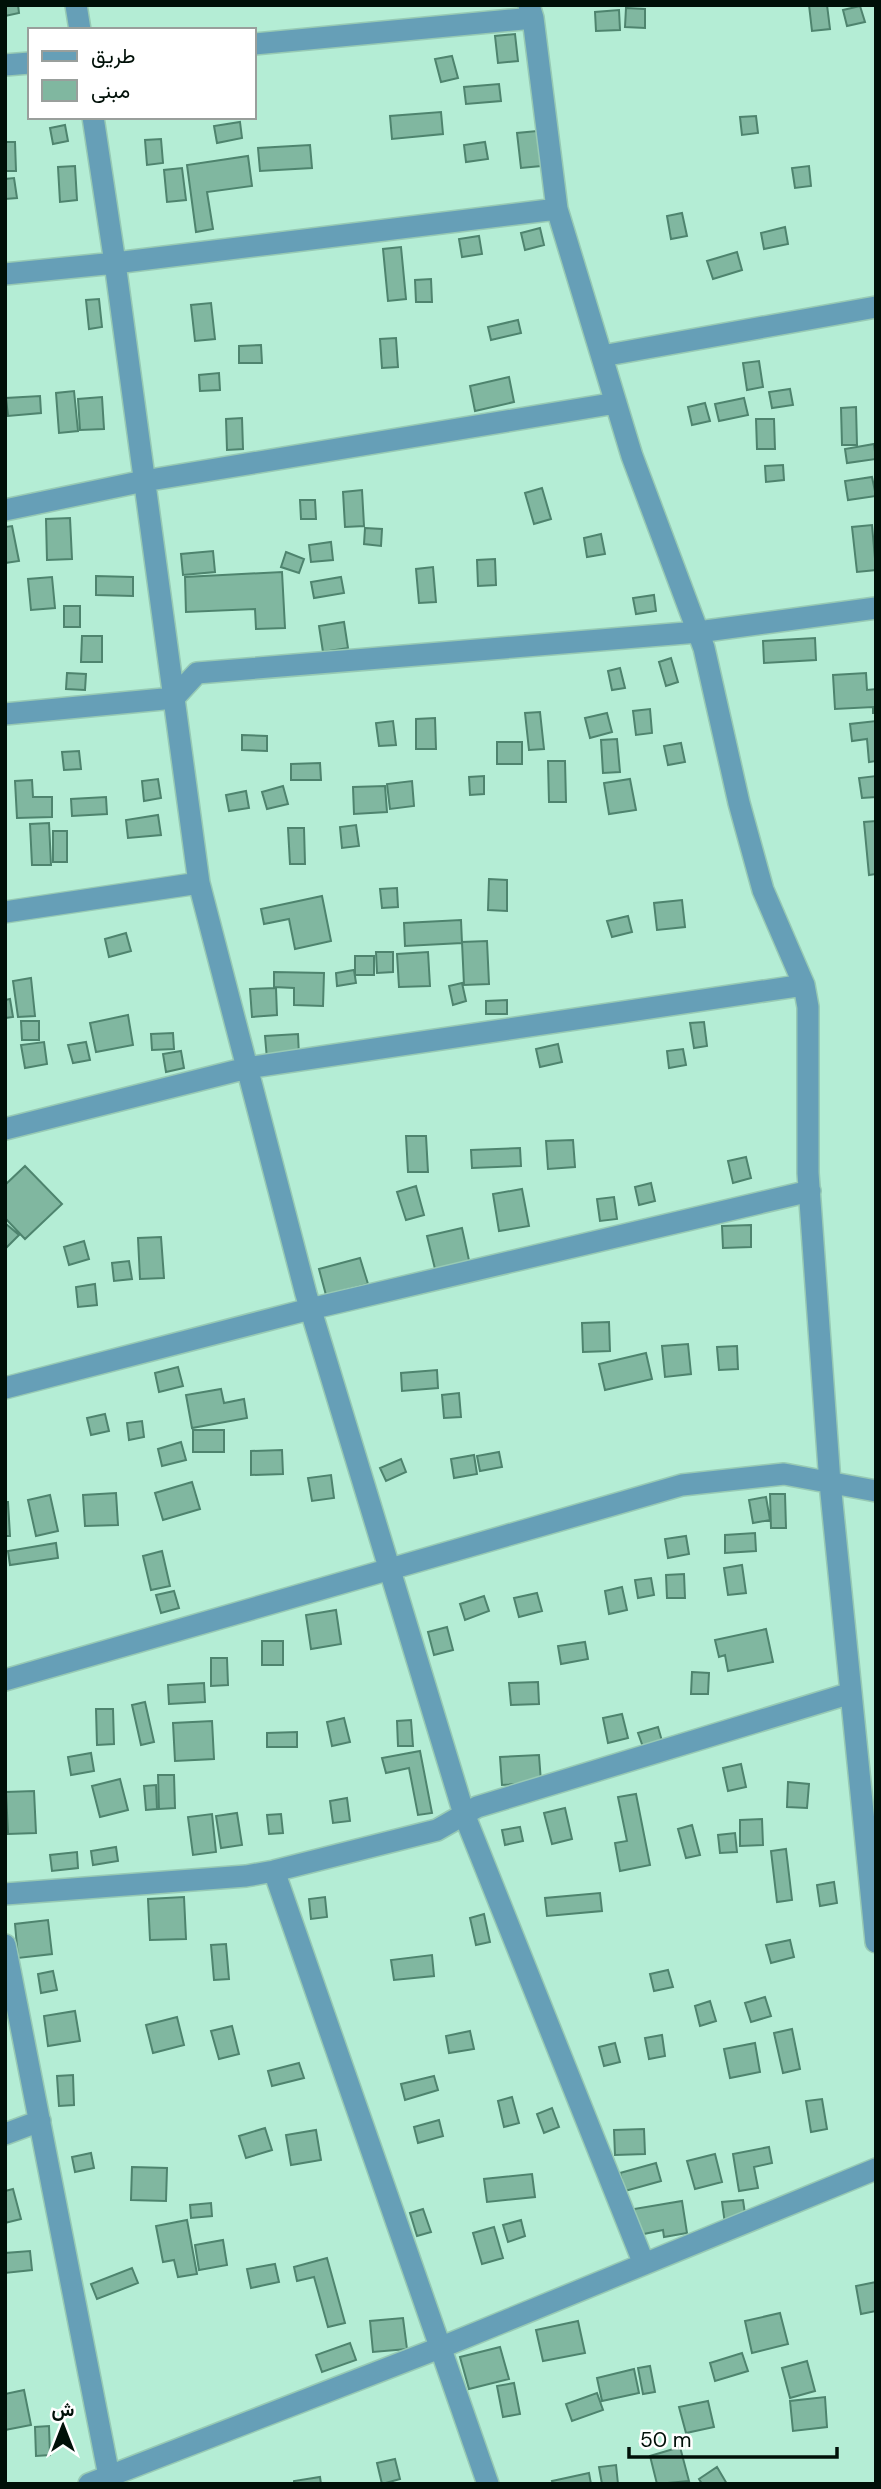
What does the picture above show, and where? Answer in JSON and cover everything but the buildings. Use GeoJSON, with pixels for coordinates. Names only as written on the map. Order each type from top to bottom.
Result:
{"type":"FeatureCollection","features":[{"type":"Feature","properties":{"kind":"street"},"geometry":{"type":"LineString","coordinates":[[76,5],[80,28]]}},
{"type":"Feature","properties":{"kind":"street"},"geometry":{"type":"LineString","coordinates":[[256,44],[531,12],[557,209],[632,456],[704,648],[739,803],[763,890],[804,985],[808,1007],[810,1191],[830,1483],[851,1693],[869,1813],[876,1942]]}},
{"type":"Feature","properties":{"kind":"street"},"geometry":{"type":"LineString","coordinates":[[5,65],[28,63]]}},
{"type":"Feature","properties":{"kind":"street"},"geometry":{"type":"LineString","coordinates":[[93,119],[199,883],[310,1309],[464,1814],[644,2264]]}},
{"type":"Feature","properties":{"kind":"street"},"geometry":{"type":"LineString","coordinates":[[5,274],[557,209]]}},
{"type":"Feature","properties":{"kind":"street"},"geometry":{"type":"LineString","coordinates":[[602,356],[876,307]]}},
{"type":"Feature","properties":{"kind":"street"},"geometry":{"type":"LineString","coordinates":[[5,510],[144,481],[616,403]]}},
{"type":"Feature","properties":{"kind":"street"},"geometry":{"type":"LineString","coordinates":[[5,714],[174,698],[197,673],[698,632],[876,608]]}},
{"type":"Feature","properties":{"kind":"street"},"geometry":{"type":"LineString","coordinates":[[5,912],[199,883]]}},
{"type":"Feature","properties":{"kind":"street"},"geometry":{"type":"LineString","coordinates":[[5,1129],[247,1068],[804,985]]}},
{"type":"Feature","properties":{"kind":"street"},"geometry":{"type":"LineString","coordinates":[[5,1388],[310,1309],[810,1191]]}},
{"type":"Feature","properties":{"kind":"street"},"geometry":{"type":"LineString","coordinates":[[5,1680],[682,1485],[784,1475],[876,1491]]}},
{"type":"Feature","properties":{"kind":"street"},"geometry":{"type":"LineString","coordinates":[[5,1894],[246,1876],[274,1871],[437,1829],[477,1807],[851,1693]]}},
{"type":"Feature","properties":{"kind":"street"},"geometry":{"type":"LineString","coordinates":[[274,1871],[488,2484]]}},
{"type":"Feature","properties":{"kind":"street"},"geometry":{"type":"LineString","coordinates":[[5,1945],[40,2121],[99,2480],[442,2347],[876,2169]]}},
{"type":"Feature","properties":{"kind":"street"},"geometry":{"type":"LineString","coordinates":[[5,2134],[40,2121]]}}]}
